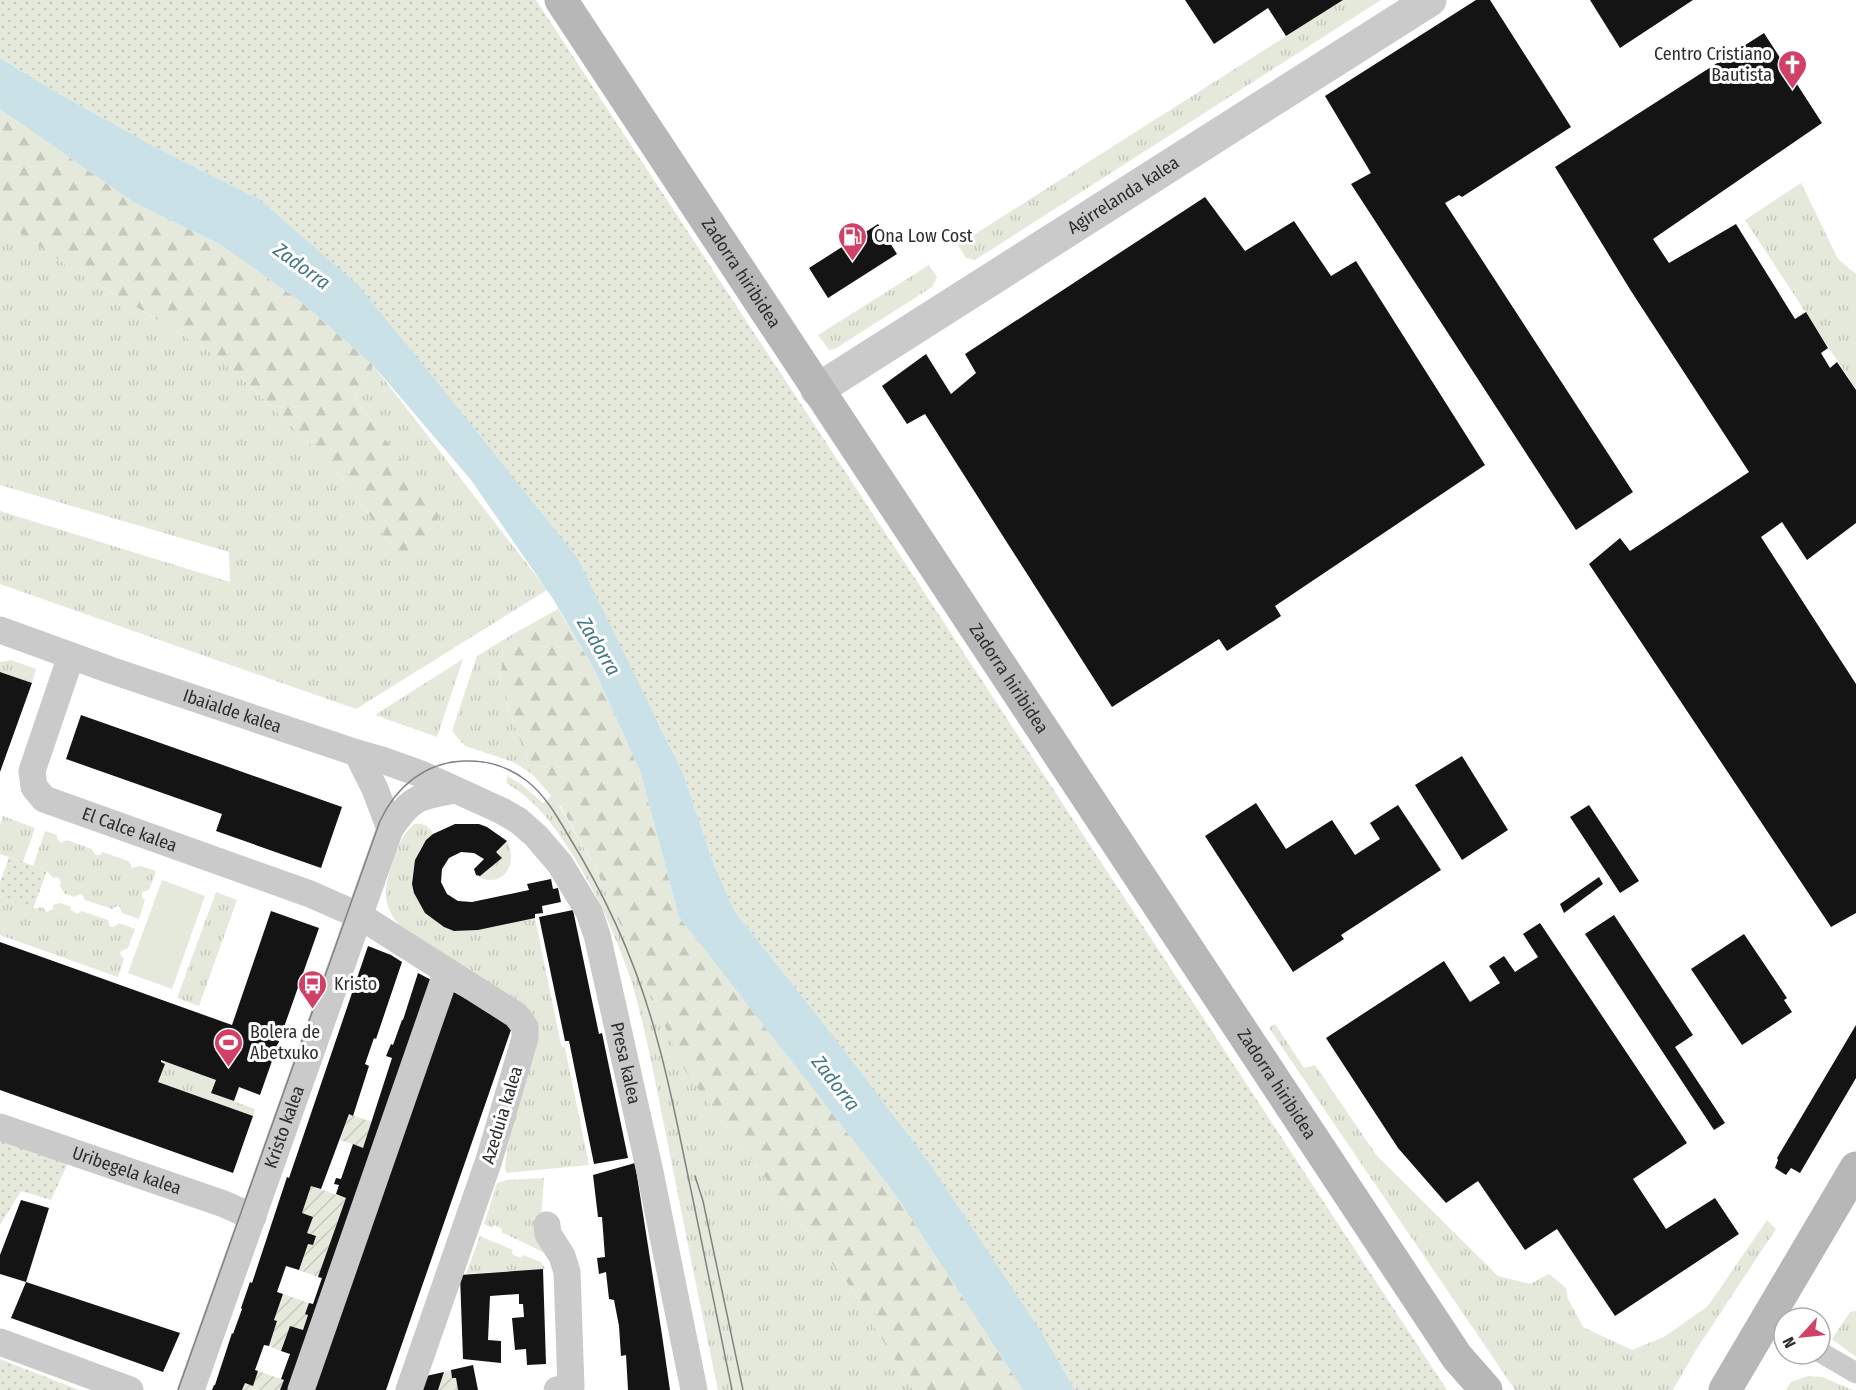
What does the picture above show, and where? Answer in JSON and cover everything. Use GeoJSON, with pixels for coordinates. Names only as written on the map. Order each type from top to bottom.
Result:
{"type":"FeatureCollection","features":[{"type":"Feature","properties":{"kind":"main road","name":"Zadorra hiribidea"},"geometry":{"type":"LineString","coordinates":[[561,0],[1457,1357],[1486,1390]]}},
{"type":"Feature","properties":{"kind":"main road"},"geometry":{"type":"LineString","coordinates":[[1725,1390],[1856,1168]]}},
{"type":"Feature","properties":{"kind":"main road","name":"Zadorra hiribidea"},"geometry":{"type":"LineString","coordinates":[[1457,1357],[1469,1390]]}},
{"type":"Feature","properties":{"kind":"street","name":"Agirrelanda kalea"},"geometry":{"type":"LineString","coordinates":[[817,390],[1430,0]]}},
{"type":"Feature","properties":{"kind":"street","name":"Ibaialde kalea"},"geometry":{"type":"LineString","coordinates":[[0,630],[382,760],[421,774],[458,792]]}},
{"type":"Feature","properties":{"kind":"street","name":"El Calce kalea"},"geometry":{"type":"LineString","coordinates":[[71,656],[32,771],[34,787],[44,799],[310,894],[360,916]]}},
{"type":"Feature","properties":{"kind":"street"},"geometry":{"type":"LineString","coordinates":[[357,753],[375,789],[390,829]]}},
{"type":"Feature","properties":{"kind":"street","name":"Kristo kalea"},"geometry":{"type":"LineString","coordinates":[[191,1390],[390,829],[405,807],[417,799],[458,792]]}},
{"type":"Feature","properties":{"kind":"street","name":"Presa kalea"},"geometry":{"type":"LineString","coordinates":[[458,792],[519,821],[536,836],[560,864],[589,912],[597,935],[618,1025],[694,1390]]}},
{"type":"Feature","properties":{"kind":"street","name":"Azeduia kalea"},"geometry":{"type":"LineString","coordinates":[[360,916],[516,1015],[525,1027],[525,1038],[489,1160],[409,1390]]}},
{"type":"Feature","properties":{"kind":"street"},"geometry":{"type":"LineString","coordinates":[[301,1390],[447,971]]}},
{"type":"Feature","properties":{"kind":"street","name":"Uribegela kalea"},"geometry":{"type":"LineString","coordinates":[[0,1127],[224,1204],[253,1217]]}},
{"type":"Feature","properties":{"kind":"street"},"geometry":{"type":"LineString","coordinates":[[547,1225],[548,1234],[562,1256],[567,1272],[571,1388],[557,1390]]}},
{"type":"Feature","properties":{"kind":"street"},"geometry":{"type":"LineString","coordinates":[[0,1342],[130,1390]]}},
{"type":"Feature","properties":{"kind":"street"},"geometry":{"type":"LineString","coordinates":[[1832,1359],[1856,1373]]}},
{"type":"Feature","properties":{"kind":"green space"},"geometry":{"type":"Polygon","coordinates":[[[0,0],[536,0],[1447,1390],[1075,1390],[1044,1336],[824,1024],[735,912],[714,865],[683,773],[656,717],[259,199],[159,149],[0,58],[0,0]]]}},
{"type":"Feature","properties":{"kind":"green space"},"geometry":{"type":"Polygon","coordinates":[[[1343,0],[1381,0],[975,260],[966,258],[958,245],[1343,0]]]}},
{"type":"Feature","properties":{"kind":"green space"},"geometry":{"type":"Polygon","coordinates":[[[0,109],[133,202],[221,245],[300,301],[373,365],[354,399],[395,452],[443,506],[427,545],[399,556],[333,466],[221,358],[66,265],[0,219],[0,109]]]}},
{"type":"Feature","properties":{"kind":"green space"},"geometry":{"type":"Polygon","coordinates":[[[1801,183],[1838,259],[1856,274],[1856,389],[1745,220],[1801,183]]]}},
{"type":"Feature","properties":{"kind":"green space"},"geometry":{"type":"Polygon","coordinates":[[[0,219],[66,265],[221,358],[333,466],[399,556],[395,452],[354,399],[373,365],[547,590],[356,709],[0,584],[0,511],[230,582],[229,552],[0,485],[0,219]]]}},
{"type":"Feature","properties":{"kind":"green space"},"geometry":{"type":"Polygon","coordinates":[[[929,265],[937,277],[932,287],[835,349],[829,350],[818,335],[929,265]]]}},
{"type":"Feature","properties":{"kind":"green space"},"geometry":{"type":"Polygon","coordinates":[[[558,609],[595,671],[640,771],[679,917],[895,1194],[1023,1390],[913,1390],[851,1288],[719,1118],[683,1067],[594,865],[561,807],[532,774],[500,683],[503,651],[515,633],[558,609]]]}},
{"type":"Feature","properties":{"kind":"green space"},"geometry":{"type":"Polygon","coordinates":[[[515,633],[503,651],[500,683],[532,774],[513,762],[465,746],[452,731],[477,656],[515,633]]]}},
{"type":"Feature","properties":{"kind":"green space"},"geometry":{"type":"Polygon","coordinates":[[[463,659],[437,737],[375,715],[463,659]]]}},
{"type":"Feature","properties":{"kind":"green space"},"geometry":{"type":"Polygon","coordinates":[[[11,660],[36,669],[32,683],[0,672],[0,662],[11,660]]]}},
{"type":"Feature","properties":{"kind":"green space"},"geometry":{"type":"Polygon","coordinates":[[[507,776],[522,785],[543,803],[553,795],[594,865],[631,947],[719,1118],[851,1288],[913,1390],[718,1390],[651,1060],[631,980],[612,930],[565,843],[527,797],[507,784],[507,776]]]}},
{"type":"Feature","properties":{"kind":"green space"},"geometry":{"type":"Polygon","coordinates":[[[3,816],[35,828],[23,862],[0,854],[0,825],[3,816]]]}},
{"type":"Feature","properties":{"kind":"green space"},"geometry":{"type":"Polygon","coordinates":[[[414,824],[425,825],[433,834],[423,845],[417,857],[412,884],[454,931],[478,930],[535,918],[589,1165],[506,1173],[505,1165],[514,1105],[533,1039],[404,930],[391,914],[386,898],[387,881],[401,841],[414,824]]]}},
{"type":"Feature","properties":{"kind":"green space"},"geometry":{"type":"Polygon","coordinates":[[[45,831],[57,835],[61,843],[67,840],[92,849],[95,855],[103,852],[128,861],[132,868],[140,866],[156,871],[149,890],[142,892],[142,898],[145,900],[139,919],[122,913],[120,907],[112,909],[85,900],[82,894],[75,897],[65,894],[58,877],[53,878],[47,871],[33,866],[45,831]]]}},
{"type":"Feature","properties":{"kind":"green space"},"geometry":{"type":"Polygon","coordinates":[[[507,841],[511,859],[505,873],[493,880],[476,875],[480,876],[502,858],[496,852],[507,841]]]}},
{"type":"Feature","properties":{"kind":"green space"},"geometry":{"type":"Polygon","coordinates":[[[9,857],[47,871],[33,909],[0,897],[0,882],[9,857]]]}},
{"type":"Feature","properties":{"kind":"green space"},"geometry":{"type":"Polygon","coordinates":[[[162,880],[205,896],[172,989],[128,973],[162,880]]]}},
{"type":"Feature","properties":{"kind":"green space"},"geometry":{"type":"Polygon","coordinates":[[[216,892],[237,900],[199,1006],[177,998],[216,892]]]}},
{"type":"Feature","properties":{"kind":"green space"},"geometry":{"type":"Polygon","coordinates":[[[0,897],[33,909],[42,907],[47,912],[53,909],[53,905],[61,903],[71,907],[71,910],[77,914],[82,911],[108,920],[110,927],[119,923],[135,929],[128,948],[121,951],[120,954],[124,959],[118,977],[0,935],[0,897]]]}},
{"type":"Feature","properties":{"kind":"green space"},"geometry":{"type":"Polygon","coordinates":[[[1275,1024],[1304,1068],[1315,1065],[1377,1156],[1498,1276],[1530,1284],[1549,1274],[1566,1288],[1568,1299],[1583,1327],[1632,1350],[1664,1337],[1708,1306],[1767,1220],[1776,1229],[1696,1350],[1673,1390],[1515,1390],[1269,1028],[1275,1024]]]}},
{"type":"Feature","properties":{"kind":"green space"},"geometry":{"type":"Polygon","coordinates":[[[161,1060],[216,1080],[211,1093],[255,1109],[253,1116],[158,1082],[165,1064],[161,1060]]]}},
{"type":"Feature","properties":{"kind":"green space"},"geometry":{"type":"Polygon","coordinates":[[[349,1114],[372,1122],[363,1148],[340,1140],[349,1114]]]}},
{"type":"Feature","properties":{"kind":"green space"},"geometry":{"type":"Polygon","coordinates":[[[0,1129],[73,1152],[51,1200],[21,1191],[0,1225],[0,1129]]]}},
{"type":"Feature","properties":{"kind":"green space"},"geometry":{"type":"Polygon","coordinates":[[[544,1178],[541,1219],[545,1253],[501,1232],[502,1229],[494,1225],[492,1228],[484,1224],[497,1183],[507,1180],[544,1178]]]}},
{"type":"Feature","properties":{"kind":"green space"},"geometry":{"type":"Polygon","coordinates":[[[311,1186],[346,1198],[318,1277],[299,1270],[308,1244],[313,1245],[316,1237],[307,1233],[302,1213],[311,1186]]]}},
{"type":"Feature","properties":{"kind":"green space"},"geometry":{"type":"Polygon","coordinates":[[[480,1236],[513,1250],[512,1254],[520,1258],[523,1255],[541,1262],[545,1269],[466,1274],[480,1236]]]}},
{"type":"Feature","properties":{"kind":"green space"},"geometry":{"type":"Polygon","coordinates":[[[283,1294],[309,1303],[303,1330],[290,1326],[281,1351],[269,1346],[277,1322],[274,1320],[283,1294]]]}},
{"type":"Feature","properties":{"kind":"green space"},"geometry":{"type":"Polygon","coordinates":[[[1856,1311],[1856,1357],[1832,1339],[1850,1312],[1856,1311]]]}},
{"type":"Feature","properties":{"kind":"green space"},"geometry":{"type":"Polygon","coordinates":[[[0,1359],[79,1390],[0,1390],[0,1359]]]}},
{"type":"Feature","properties":{"kind":"green space"},"geometry":{"type":"Polygon","coordinates":[[[451,1370],[452,1378],[456,1378],[458,1390],[438,1390],[444,1372],[451,1370]]]}},
{"type":"Feature","properties":{"kind":"green space"},"geometry":{"type":"Polygon","coordinates":[[[258,1371],[284,1380],[280,1390],[242,1390],[245,1383],[253,1386],[258,1371]]]}},
{"type":"Feature","properties":{"kind":"green space"},"geometry":{"type":"Polygon","coordinates":[[[1808,1376],[1822,1377],[1853,1390],[1786,1390],[1791,1382],[1808,1376]]]}},
{"type":"Feature","properties":{"kind":"water","name":"Zadorra"},"geometry":{"type":"Polygon","coordinates":[[[0,58],[159,149],[259,199],[358,285],[450,398],[578,559],[683,773],[714,865],[735,912],[824,1024],[929,1163],[1044,1336],[1075,1390],[1023,1390],[895,1194],[679,917],[640,771],[595,671],[553,599],[471,480],[373,365],[300,301],[221,245],[133,202],[0,109],[0,58]]]}},
{"type":"Feature","properties":{"kind":"building"},"geometry":{"type":"Polygon","coordinates":[[[1185,0],[1343,0],[1286,36],[1268,8],[1214,44],[1185,0]]]}},
{"type":"Feature","properties":{"kind":"building"},"geometry":{"type":"Polygon","coordinates":[[[1476,0],[1490,0],[1571,127],[1462,197],[1459,195],[1445,203],[1633,492],[1576,530],[1351,184],[1371,173],[1325,96],[1476,0]]]}},
{"type":"Feature","properties":{"kind":"building"},"geometry":{"type":"Polygon","coordinates":[[[1590,0],[1693,0],[1620,48],[1590,0]]]}},
{"type":"Feature","properties":{"kind":"building"},"geometry":{"type":"Polygon","coordinates":[[[1764,33],[1822,123],[1653,239],[1669,263],[1736,224],[1795,319],[1806,312],[1828,348],[1821,353],[1830,368],[1837,362],[1856,390],[1856,523],[1807,560],[1782,522],[1761,537],[1856,684],[1856,913],[1831,927],[1589,564],[1620,538],[1630,551],[1749,472],[1631,291],[1555,167],[1764,33]]]}},
{"type":"Feature","properties":{"kind":"building"},"geometry":{"type":"Polygon","coordinates":[[[1205,197],[1245,251],[1294,221],[1331,276],[1356,261],[1485,465],[1275,606],[1281,616],[1227,651],[1219,639],[1112,707],[925,414],[907,424],[882,386],[926,354],[951,394],[976,373],[965,354],[1205,197]]]}},
{"type":"Feature","properties":{"kind":"building","name":"Ona Low Cost"},"geometry":{"type":"Polygon","coordinates":[[[878,224],[897,254],[828,298],[809,268],[878,224]]]}},
{"type":"Feature","properties":{"kind":"building"},"geometry":{"type":"Polygon","coordinates":[[[0,672],[32,683],[0,772],[0,672]]]}},
{"type":"Feature","properties":{"kind":"building"},"geometry":{"type":"Polygon","coordinates":[[[81,715],[342,807],[321,868],[216,831],[222,814],[66,759],[81,715]]]}},
{"type":"Feature","properties":{"kind":"building"},"geometry":{"type":"Polygon","coordinates":[[[1462,756],[1508,830],[1462,860],[1415,785],[1462,756]]]}},
{"type":"Feature","properties":{"kind":"building"},"geometry":{"type":"Polygon","coordinates":[[[1256,803],[1286,849],[1332,820],[1355,855],[1380,839],[1370,823],[1398,805],[1441,870],[1341,935],[1344,939],[1293,972],[1205,836],[1256,803]]]}},
{"type":"Feature","properties":{"kind":"building"},"geometry":{"type":"Polygon","coordinates":[[[1589,805],[1639,881],[1620,893],[1570,817],[1589,805]]]}},
{"type":"Feature","properties":{"kind":"building"},"geometry":{"type":"Polygon","coordinates":[[[455,824],[479,824],[507,841],[496,852],[502,858],[480,876],[476,875],[474,869],[484,859],[474,853],[461,852],[449,858],[442,869],[441,882],[447,894],[458,901],[472,902],[529,890],[527,884],[551,879],[553,889],[558,888],[561,902],[542,906],[543,913],[535,914],[535,918],[478,930],[454,931],[444,927],[425,913],[414,893],[412,884],[415,860],[426,840],[433,834],[455,824]]]}},
{"type":"Feature","properties":{"kind":"building"},"geometry":{"type":"Polygon","coordinates":[[[1599,877],[1603,884],[1564,913],[1560,904],[1599,877]]]}},
{"type":"Feature","properties":{"kind":"building"},"geometry":{"type":"Polygon","coordinates":[[[573,910],[628,1158],[594,1164],[569,1041],[565,1041],[539,917],[573,910]]]}},
{"type":"Feature","properties":{"kind":"building"},"geometry":{"type":"Polygon","coordinates":[[[271,911],[319,928],[260,1095],[239,1087],[234,1101],[211,1093],[216,1080],[161,1060],[165,1064],[158,1082],[253,1116],[233,1173],[0,1090],[0,942],[232,1025],[271,911]]]}},
{"type":"Feature","properties":{"kind":"building"},"geometry":{"type":"Polygon","coordinates":[[[1614,915],[1693,1035],[1675,1047],[1725,1123],[1714,1130],[1585,934],[1614,915]]]}},
{"type":"Feature","properties":{"kind":"building"},"geometry":{"type":"Polygon","coordinates":[[[1540,923],[1687,1143],[1633,1179],[1666,1229],[1715,1198],[1739,1234],[1615,1316],[1557,1229],[1525,1250],[1478,1181],[1446,1203],[1398,1148],[1326,1038],[1444,961],[1470,1002],[1500,983],[1489,966],[1504,956],[1515,972],[1538,957],[1523,934],[1540,923]]]}},
{"type":"Feature","properties":{"kind":"building"},"geometry":{"type":"Polygon","coordinates":[[[1744,934],[1787,998],[1784,1000],[1792,1012],[1742,1045],[1691,969],[1744,934]]]}},
{"type":"Feature","properties":{"kind":"building"},"geometry":{"type":"Polygon","coordinates":[[[368,946],[402,962],[376,1039],[374,1038],[365,1064],[369,1066],[353,1116],[349,1114],[321,1189],[311,1186],[302,1213],[313,1217],[307,1233],[316,1236],[313,1245],[308,1244],[299,1270],[286,1266],[277,1292],[283,1294],[274,1320],[277,1321],[269,1346],[264,1345],[255,1370],[258,1371],[253,1386],[245,1383],[242,1390],[212,1390],[250,1282],[252,1283],[287,1177],[289,1178],[368,946]]]}},
{"type":"Feature","properties":{"kind":"building"},"geometry":{"type":"Polygon","coordinates":[[[418,973],[437,983],[297,1390],[280,1390],[284,1380],[281,1379],[290,1354],[281,1351],[290,1326],[303,1330],[308,1315],[305,1314],[309,1303],[313,1304],[322,1278],[318,1277],[346,1198],[336,1194],[339,1185],[334,1184],[336,1178],[341,1179],[353,1144],[363,1148],[392,1058],[386,1056],[403,1020],[418,973]]]}},
{"type":"Feature","properties":{"kind":"building"},"geometry":{"type":"Polygon","coordinates":[[[448,989],[513,1024],[386,1390],[306,1390],[448,989]]]}},
{"type":"Feature","properties":{"kind":"building"},"geometry":{"type":"Polygon","coordinates":[[[1856,1025],[1856,1078],[1800,1173],[1791,1168],[1786,1175],[1775,1168],[1777,1158],[1856,1025]]]}},
{"type":"Feature","properties":{"kind":"building"},"geometry":{"type":"Polygon","coordinates":[[[635,1163],[670,1390],[628,1390],[626,1355],[621,1356],[614,1300],[609,1299],[606,1272],[599,1274],[597,1258],[605,1257],[602,1217],[598,1217],[593,1175],[635,1163]]]}},
{"type":"Feature","properties":{"kind":"building"},"geometry":{"type":"Polygon","coordinates":[[[21,1200],[49,1208],[26,1282],[0,1274],[0,1255],[21,1200]]]}},
{"type":"Feature","properties":{"kind":"building"},"geometry":{"type":"Polygon","coordinates":[[[543,1269],[546,1364],[527,1365],[526,1349],[515,1350],[512,1318],[524,1317],[523,1304],[519,1304],[519,1294],[490,1296],[488,1340],[501,1341],[501,1363],[463,1359],[460,1275],[543,1269]]]}},
{"type":"Feature","properties":{"kind":"building"},"geometry":{"type":"Polygon","coordinates":[[[26,1282],[180,1333],[163,1372],[11,1318],[26,1282]]]}},
{"type":"Feature","properties":{"kind":"building"},"geometry":{"type":"Polygon","coordinates":[[[473,1365],[478,1390],[458,1390],[456,1378],[452,1378],[451,1370],[473,1365]]]}},
{"type":"Feature","properties":{"kind":"building"},"geometry":{"type":"Polygon","coordinates":[[[444,1372],[438,1390],[420,1390],[426,1376],[444,1372]]]}},
{"type":"Feature","properties":{"kind":"tram line"},"geometry":{"type":"LineString","coordinates":[[178,1390],[380,821],[394,797],[413,779],[437,766],[464,761],[489,763],[505,768],[527,781],[545,799],[596,883],[631,959],[667,1076],[732,1390]]}},
{"type":"Feature","properties":{"kind":"tram line"},"geometry":{"type":"LineString","coordinates":[[695,1176],[703,1201],[743,1390]]}},
{"type":"Feature","properties":{"kind":"place","name":"Centro Cristiano Bautista"},"geometry":{"type":"Point","coordinates":[1793,90]}},
{"type":"Feature","properties":{"kind":"place","name":"Ona Low Cost"},"geometry":{"type":"Point","coordinates":[853,262]}},
{"type":"Feature","properties":{"kind":"place","name":"Kristo"},"geometry":{"type":"Point","coordinates":[313,1010]}},
{"type":"Feature","properties":{"kind":"place","name":"Bolera de Abetxuko"},"geometry":{"type":"Point","coordinates":[229,1068]}}]}
